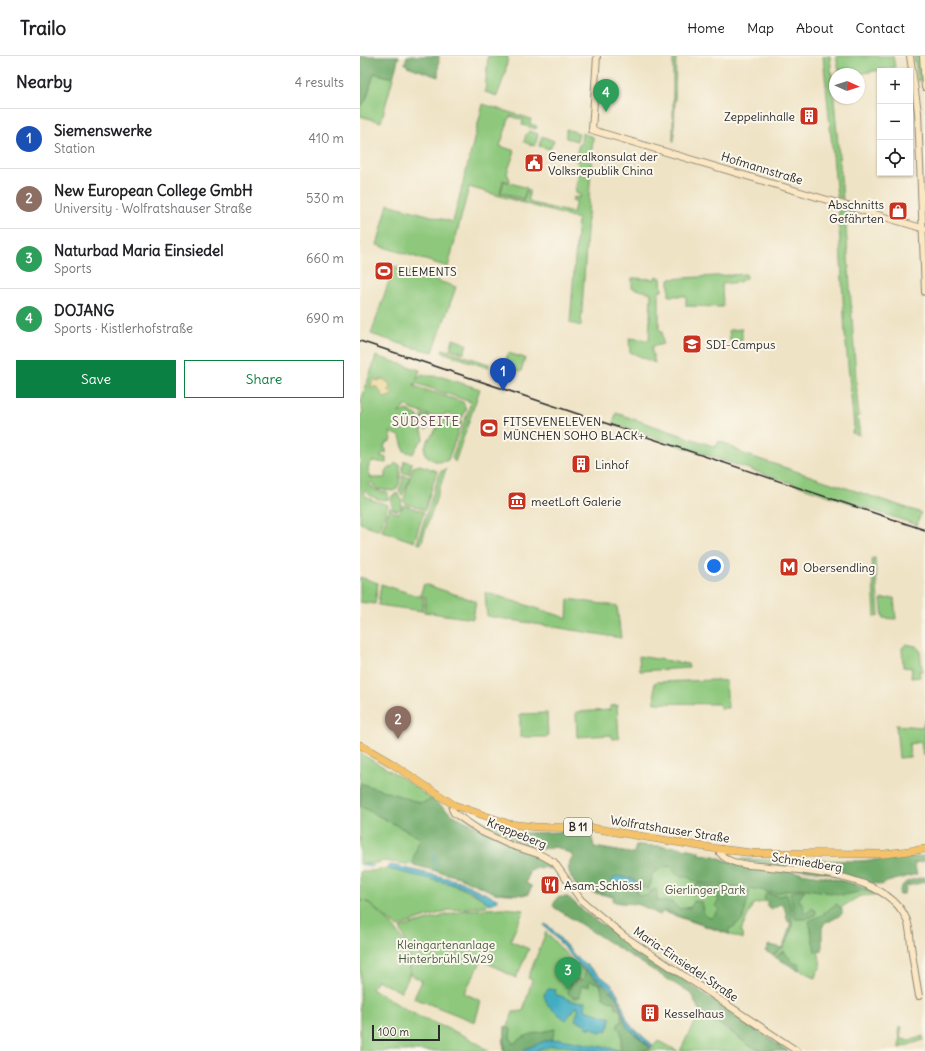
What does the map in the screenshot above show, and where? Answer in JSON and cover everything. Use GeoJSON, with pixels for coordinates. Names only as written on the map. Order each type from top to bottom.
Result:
{"type":"FeatureCollection","features":[{"type":"Feature","properties":{"kind":"main road","name":"Wolfratshauser Straße"},"geometry":{"type":"LineString","coordinates":[[360,745],[391,763],[454,805],[499,822],[516,825],[592,828],[721,849],[761,853],[884,854],[925,849]]}},
{"type":"Feature","properties":{"kind":"street","name":"Hofmannstraße"},"geometry":{"type":"LineString","coordinates":[[597,56],[592,130],[924,228]]}},
{"type":"Feature","properties":{"kind":"street"},"geometry":{"type":"LineString","coordinates":[[910,56],[918,112],[924,228],[925,292]]}},
{"type":"Feature","properties":{"kind":"street"},"geometry":{"type":"LineString","coordinates":[[923,56],[925,87]]}},
{"type":"Feature","properties":{"kind":"street","name":"Kreppeberg"},"geometry":{"type":"LineString","coordinates":[[454,805],[452,809],[454,813],[482,832],[548,858],[562,871],[571,886]]}},
{"type":"Feature","properties":{"kind":"street","name":"Schmiedberg"},"geometry":{"type":"LineString","coordinates":[[721,849],[720,853],[725,859],[742,864],[827,875],[858,882],[882,892],[893,900],[903,912],[908,924],[919,996]]}},
{"type":"Feature","properties":{"kind":"street","name":"Maria-Einsiedel-Straße"},"geometry":{"type":"LineString","coordinates":[[571,886],[581,900],[624,936],[797,1051]]}},
{"type":"Feature","properties":{"kind":"green space"},"geometry":{"type":"Polygon","coordinates":[[[360,56],[399,56],[393,78],[374,73],[366,100],[362,105],[360,105],[360,56]]]}},
{"type":"Feature","properties":{"kind":"green space"},"geometry":{"type":"Polygon","coordinates":[[[407,56],[439,56],[438,77],[407,66],[405,63],[407,56]]]}},
{"type":"Feature","properties":{"kind":"green space"},"geometry":{"type":"Polygon","coordinates":[[[488,56],[508,56],[505,74],[497,96],[485,92],[488,56]]]}},
{"type":"Feature","properties":{"kind":"green space"},"geometry":{"type":"Polygon","coordinates":[[[673,56],[676,56],[674,141],[673,141],[673,56]]]}},
{"type":"Feature","properties":{"kind":"green space"},"geometry":{"type":"Polygon","coordinates":[[[823,56],[830,56],[831,68],[829,68],[829,104],[834,104],[843,199],[837,197],[823,56]]]}},
{"type":"Feature","properties":{"kind":"green space"},"geometry":{"type":"Polygon","coordinates":[[[836,56],[893,56],[895,67],[877,68],[877,70],[865,73],[865,68],[839,68],[836,56]]]}},
{"type":"Feature","properties":{"kind":"green space"},"geometry":{"type":"Polygon","coordinates":[[[914,56],[922,56],[923,80],[918,81],[914,56]]]}},
{"type":"Feature","properties":{"kind":"green space"},"geometry":{"type":"Polygon","coordinates":[[[374,73],[393,78],[381,122],[360,116],[360,105],[366,100],[374,73]]]}},
{"type":"Feature","properties":{"kind":"green space"},"geometry":{"type":"Polygon","coordinates":[[[483,104],[531,119],[530,124],[537,126],[536,129],[522,125],[523,120],[510,116],[500,146],[515,151],[507,173],[510,180],[509,182],[503,180],[500,193],[523,201],[527,190],[529,190],[529,201],[532,203],[573,213],[576,201],[572,200],[574,197],[580,198],[580,195],[576,193],[579,167],[578,162],[570,156],[571,154],[576,155],[579,144],[581,144],[582,133],[593,137],[581,326],[570,323],[578,219],[469,187],[448,267],[377,245],[388,204],[453,222],[483,104]]]}},
{"type":"Feature","properties":{"kind":"green space"},"geometry":{"type":"Polygon","coordinates":[[[566,129],[579,133],[577,141],[566,138],[566,129]]]}},
{"type":"Feature","properties":{"kind":"green space"},"geometry":{"type":"Polygon","coordinates":[[[529,131],[538,134],[535,146],[524,142],[526,134],[529,131]]]}},
{"type":"Feature","properties":{"kind":"green space"},"geometry":{"type":"Polygon","coordinates":[[[542,136],[554,141],[550,149],[539,146],[542,136]]]}},
{"type":"Feature","properties":{"kind":"green space"},"geometry":{"type":"Polygon","coordinates":[[[504,181],[527,188],[523,199],[501,192],[504,181]]]}},
{"type":"Feature","properties":{"kind":"green space"},"geometry":{"type":"Polygon","coordinates":[[[838,208],[845,210],[859,416],[857,416],[860,435],[852,433],[854,427],[845,334],[838,208]]]}},
{"type":"Feature","properties":{"kind":"green space"},"geometry":{"type":"Polygon","coordinates":[[[394,266],[456,287],[433,352],[411,347],[371,334],[394,266]]]}},
{"type":"Feature","properties":{"kind":"green space"},"geometry":{"type":"Polygon","coordinates":[[[746,274],[746,278],[739,282],[722,284],[723,307],[686,306],[686,296],[669,296],[669,279],[746,274]]]}},
{"type":"Feature","properties":{"kind":"green space"},"geometry":{"type":"Polygon","coordinates":[[[656,276],[661,278],[662,291],[659,291],[659,330],[662,331],[663,344],[651,347],[655,363],[630,352],[629,338],[649,340],[651,293],[632,288],[632,278],[655,279],[656,276]]]}},
{"type":"Feature","properties":{"kind":"green space"},"geometry":{"type":"Polygon","coordinates":[[[742,329],[742,340],[730,341],[729,330],[742,329]]]}},
{"type":"Feature","properties":{"kind":"green space"},"geometry":{"type":"Polygon","coordinates":[[[453,339],[467,344],[464,353],[450,349],[453,339]]]}},
{"type":"Feature","properties":{"kind":"green space"},"geometry":{"type":"Polygon","coordinates":[[[443,349],[489,364],[488,368],[442,352],[443,349]]]}},
{"type":"Feature","properties":{"kind":"green space"},"geometry":{"type":"Polygon","coordinates":[[[508,353],[525,358],[521,372],[504,366],[508,353]]]}},
{"type":"Feature","properties":{"kind":"green space"},"geometry":{"type":"Polygon","coordinates":[[[376,356],[420,370],[416,380],[422,375],[442,377],[480,389],[455,462],[452,458],[471,402],[415,383],[414,386],[463,402],[466,409],[462,418],[447,414],[436,417],[410,409],[407,405],[398,413],[407,410],[418,416],[424,438],[417,446],[413,454],[404,451],[400,436],[390,432],[392,440],[385,444],[384,448],[386,449],[386,453],[382,453],[381,456],[386,458],[386,463],[372,461],[368,468],[371,478],[385,478],[385,472],[396,463],[400,465],[400,482],[397,489],[393,491],[377,489],[371,482],[369,484],[376,490],[388,493],[389,499],[383,500],[376,498],[365,491],[363,494],[372,500],[388,505],[380,530],[360,523],[360,415],[363,413],[361,401],[376,356]]]}},
{"type":"Feature","properties":{"kind":"green space"},"geometry":{"type":"Polygon","coordinates":[[[616,413],[716,447],[719,441],[744,454],[919,512],[921,513],[917,525],[613,424],[616,413]]]}},
{"type":"Feature","properties":{"kind":"green space"},"geometry":{"type":"Polygon","coordinates":[[[422,415],[429,416],[432,422],[426,430],[422,420],[422,415]]]}},
{"type":"Feature","properties":{"kind":"green space"},"geometry":{"type":"Polygon","coordinates":[[[446,417],[462,421],[448,460],[442,462],[430,458],[425,454],[425,449],[426,444],[438,426],[439,421],[446,417]]]}},
{"type":"Feature","properties":{"kind":"green space"},"geometry":{"type":"Polygon","coordinates":[[[404,461],[412,463],[409,474],[402,473],[404,461]]]}},
{"type":"Feature","properties":{"kind":"green space"},"geometry":{"type":"Polygon","coordinates":[[[420,465],[437,471],[425,510],[405,503],[404,501],[413,467],[420,465]]]}},
{"type":"Feature","properties":{"kind":"green space"},"geometry":{"type":"Polygon","coordinates":[[[446,469],[421,544],[417,543],[440,472],[446,469]]]}},
{"type":"Feature","properties":{"kind":"green space"},"geometry":{"type":"Polygon","coordinates":[[[402,476],[410,477],[402,496],[399,491],[403,481],[402,476]]]}},
{"type":"Feature","properties":{"kind":"green space"},"geometry":{"type":"Polygon","coordinates":[[[397,493],[402,500],[401,508],[398,511],[393,509],[391,503],[392,496],[397,493]]]}},
{"type":"Feature","properties":{"kind":"green space"},"geometry":{"type":"Polygon","coordinates":[[[404,505],[424,512],[414,542],[382,531],[390,507],[393,512],[399,513],[404,505]]]}},
{"type":"Feature","properties":{"kind":"green space"},"geometry":{"type":"Polygon","coordinates":[[[872,558],[875,558],[879,616],[875,617],[872,558]]]}},
{"type":"Feature","properties":{"kind":"green space"},"geometry":{"type":"Polygon","coordinates":[[[360,577],[378,583],[375,604],[360,602],[360,577]]]}},
{"type":"Feature","properties":{"kind":"green space"},"geometry":{"type":"Polygon","coordinates":[[[381,584],[424,598],[422,611],[378,605],[381,584]]]}},
{"type":"Feature","properties":{"kind":"green space"},"geometry":{"type":"Polygon","coordinates":[[[424,584],[476,601],[473,619],[424,612],[426,597],[420,595],[424,584]]]}},
{"type":"Feature","properties":{"kind":"green space"},"geometry":{"type":"Polygon","coordinates":[[[485,592],[567,618],[568,599],[617,606],[621,638],[487,616],[485,592]]]}},
{"type":"Feature","properties":{"kind":"green space"},"geometry":{"type":"Polygon","coordinates":[[[894,598],[896,619],[883,618],[881,599],[894,598]]]}},
{"type":"Feature","properties":{"kind":"green space"},"geometry":{"type":"Polygon","coordinates":[[[906,644],[916,646],[920,650],[922,671],[919,671],[920,677],[911,678],[912,668],[903,667],[902,648],[906,644]]]}},
{"type":"Feature","properties":{"kind":"green space"},"geometry":{"type":"Polygon","coordinates":[[[639,656],[688,664],[689,668],[640,671],[639,656]]]}},
{"type":"Feature","properties":{"kind":"green space"},"geometry":{"type":"Polygon","coordinates":[[[715,680],[726,681],[728,708],[720,708],[719,704],[655,703],[654,683],[715,680]]]}},
{"type":"Feature","properties":{"kind":"green space"},"geometry":{"type":"Polygon","coordinates":[[[617,705],[619,738],[612,739],[611,735],[577,737],[576,712],[610,710],[610,706],[617,705]]]}},
{"type":"Feature","properties":{"kind":"green space"},"geometry":{"type":"Polygon","coordinates":[[[547,713],[548,737],[520,737],[520,714],[547,713]]]}},
{"type":"Feature","properties":{"kind":"green space"},"geometry":{"type":"Polygon","coordinates":[[[925,720],[925,755],[923,755],[921,742],[909,744],[910,757],[899,758],[896,725],[922,727],[925,720]]]}},
{"type":"Feature","properties":{"kind":"green space"},"geometry":{"type":"Polygon","coordinates":[[[360,753],[404,779],[453,815],[550,869],[544,867],[529,870],[526,883],[532,887],[527,895],[495,893],[459,877],[414,865],[384,861],[372,864],[360,863],[360,753]]]}},
{"type":"Feature","properties":{"kind":"green space"},"geometry":{"type":"Polygon","coordinates":[[[360,783],[421,803],[428,801],[431,798],[453,815],[554,864],[550,869],[544,867],[529,870],[526,883],[532,887],[527,895],[495,893],[459,877],[414,865],[413,859],[420,838],[360,806],[360,783]]]}},
{"type":"Feature","properties":{"kind":"green space","name":"Gierlinger Park"},"geometry":{"type":"Polygon","coordinates":[[[458,812],[518,833],[569,832],[591,835],[594,847],[634,854],[636,845],[676,847],[699,851],[699,854],[714,856],[742,866],[827,877],[873,889],[874,895],[860,896],[814,924],[821,967],[815,978],[765,951],[769,945],[783,948],[792,922],[783,898],[753,904],[741,931],[743,939],[638,903],[578,889],[569,872],[569,864],[574,856],[557,847],[540,849],[458,812]]]}},
{"type":"Feature","properties":{"kind":"green space","name":"Gierlinger Park"},"geometry":{"type":"Polygon","coordinates":[[[458,812],[518,833],[569,832],[591,835],[594,847],[634,854],[636,845],[676,847],[699,851],[699,854],[714,856],[725,861],[827,877],[873,889],[873,892],[864,891],[844,895],[801,888],[776,893],[749,888],[744,883],[742,887],[739,888],[695,882],[688,877],[680,877],[669,866],[660,869],[651,875],[652,879],[648,890],[643,887],[637,889],[636,894],[647,896],[651,891],[657,889],[657,901],[672,902],[679,909],[691,907],[694,901],[702,902],[702,908],[706,916],[711,918],[720,910],[715,906],[719,900],[716,897],[702,893],[692,894],[697,884],[735,891],[735,896],[740,894],[744,895],[745,890],[750,890],[743,919],[732,928],[729,928],[729,934],[664,911],[660,915],[639,905],[616,902],[613,901],[614,896],[578,889],[569,872],[569,864],[574,856],[557,847],[540,849],[485,831],[458,812]],[[623,877],[619,883],[640,885],[630,878],[623,877]]]}},
{"type":"Feature","properties":{"kind":"green space"},"geometry":{"type":"Polygon","coordinates":[[[925,856],[925,861],[914,863],[917,874],[881,885],[823,872],[741,861],[740,859],[859,861],[925,856]]]}},
{"type":"Feature","properties":{"kind":"green space"},"geometry":{"type":"Polygon","coordinates":[[[386,868],[452,884],[488,902],[486,906],[449,910],[397,927],[366,901],[391,924],[398,933],[408,952],[410,963],[407,982],[401,992],[377,980],[372,989],[414,1014],[465,1036],[489,1051],[360,1051],[360,901],[364,901],[360,900],[360,871],[376,871],[386,868]]]}},
{"type":"Feature","properties":{"kind":"green space"},"geometry":{"type":"Polygon","coordinates":[[[925,877],[925,882],[907,886],[904,894],[899,895],[902,886],[912,880],[925,877]]]}},
{"type":"Feature","properties":{"kind":"green space"},"geometry":{"type":"Polygon","coordinates":[[[798,890],[805,890],[799,899],[804,906],[803,912],[807,913],[812,908],[816,911],[816,914],[806,919],[795,919],[790,893],[798,890]]]}},
{"type":"Feature","properties":{"kind":"green space"},"geometry":{"type":"Polygon","coordinates":[[[766,893],[779,896],[787,894],[792,928],[787,941],[784,944],[791,922],[788,922],[784,906],[780,904],[771,909],[767,906],[768,902],[764,899],[766,893]]]}},
{"type":"Feature","properties":{"kind":"green space"},"geometry":{"type":"Polygon","coordinates":[[[560,897],[568,897],[588,915],[788,1051],[761,1051],[747,1044],[726,1027],[703,1018],[691,994],[555,908],[553,906],[556,899],[560,897]]]}},
{"type":"Feature","properties":{"kind":"green space"},"geometry":{"type":"Polygon","coordinates":[[[836,904],[842,909],[842,914],[830,921],[825,922],[822,928],[822,951],[815,952],[809,921],[822,915],[836,904]]]}},
{"type":"Feature","properties":{"kind":"green space","name":"Kleingartenanlage Hinterbrühl SW29"},"geometry":{"type":"Polygon","coordinates":[[[504,908],[524,910],[510,941],[529,949],[516,978],[482,960],[464,993],[481,1001],[475,1022],[414,998],[422,981],[410,974],[410,951],[400,928],[464,910],[504,908]]]}},
{"type":"Feature","properties":{"kind":"green space"},"geometry":{"type":"Polygon","coordinates":[[[546,932],[576,965],[615,997],[625,1024],[651,1048],[658,1041],[678,1051],[504,1051],[503,1041],[513,1012],[523,1011],[532,980],[528,978],[546,932]]]}},
{"type":"Feature","properties":{"kind":"green space"},"geometry":{"type":"Polygon","coordinates":[[[769,945],[782,948],[774,955],[765,951],[769,945]]]}},
{"type":"Feature","properties":{"kind":"green space"},"geometry":{"type":"Polygon","coordinates":[[[784,951],[793,963],[799,964],[800,967],[798,970],[775,957],[784,951]]]}},
{"type":"Feature","properties":{"kind":"green space"},"geometry":{"type":"Polygon","coordinates":[[[577,963],[616,996],[627,1027],[651,1049],[640,1051],[620,1050],[622,1035],[618,1028],[618,1024],[622,1021],[620,1010],[616,1008],[615,1003],[603,997],[600,984],[591,981],[589,986],[581,986],[580,997],[578,998],[572,997],[568,993],[570,984],[572,984],[577,978],[581,980],[584,979],[585,972],[576,965],[577,963]]]}},
{"type":"Feature","properties":{"kind":"green space"},"geometry":{"type":"Polygon","coordinates":[[[697,1017],[704,1018],[717,1024],[750,1046],[761,1051],[680,1051],[697,1017]]]}},
{"type":"Feature","properties":{"kind":"green space"},"geometry":{"type":"Polygon","coordinates":[[[505,1026],[511,1029],[510,1037],[513,1044],[517,1040],[527,1035],[555,1029],[552,1040],[520,1051],[504,1051],[505,1026]]]}},
{"type":"Feature","properties":{"kind":"green space"},"geometry":{"type":"Polygon","coordinates":[[[899,1027],[902,1027],[900,1038],[909,1041],[923,1036],[923,1040],[900,1048],[899,1027]]]}},
{"type":"Feature","properties":{"kind":"sand"},"geometry":{"type":"Polygon","coordinates":[[[374,379],[377,381],[383,379],[390,384],[389,391],[393,393],[392,395],[385,398],[377,387],[370,387],[374,379]]]}},
{"type":"Feature","properties":{"kind":"water"},"geometry":{"type":"Polygon","coordinates":[[[392,865],[459,881],[497,899],[498,901],[490,904],[471,891],[455,885],[388,869],[388,866],[392,865]]]}},
{"type":"Feature","properties":{"kind":"water"},"geometry":{"type":"Polygon","coordinates":[[[616,876],[630,878],[640,885],[612,883],[612,880],[616,876]]]}},
{"type":"Feature","properties":{"kind":"water"},"geometry":{"type":"Polygon","coordinates":[[[545,924],[550,927],[576,957],[611,984],[619,996],[627,1019],[632,1027],[654,1046],[652,1048],[627,1027],[619,1001],[610,989],[577,963],[544,926],[545,924]]]}},
{"type":"Feature","properties":{"kind":"water"},"geometry":{"type":"Polygon","coordinates":[[[548,989],[556,990],[555,994],[573,1001],[586,1002],[585,1010],[611,1018],[607,1031],[602,1030],[601,1033],[591,1027],[591,1029],[586,1027],[586,1024],[575,1020],[579,1008],[576,1007],[566,1020],[547,1003],[544,994],[548,989]]]}},
{"type":"Feature","properties":{"kind":"water"},"geometry":{"type":"Polygon","coordinates":[[[560,1039],[626,1051],[596,1051],[564,1046],[552,1046],[533,1051],[520,1051],[545,1041],[560,1039]]]}},
{"type":"Feature","properties":{"kind":"waterway"},"geometry":{"type":"LineString","coordinates":[[432,853],[436,863],[435,869]]}},
{"type":"Feature","properties":{"kind":"waterway"},"geometry":{"type":"LineString","coordinates":[[360,864],[373,866]]}},
{"type":"Feature","properties":{"kind":"railway"},"geometry":{"type":"LineString","coordinates":[[360,341],[925,530]]}},
{"type":"Feature","properties":{"kind":"place","name":"DOJANG"},"geometry":{"type":"Point","coordinates":[606,112]}},
{"type":"Feature","properties":{"kind":"place","name":"Zeppelinhalle"},"geometry":{"type":"Point","coordinates":[809,116]}},
{"type":"Feature","properties":{"kind":"place","name":"Generalkonsulat der Volksrepublik China"},"geometry":{"type":"Point","coordinates":[534,163]}},
{"type":"Feature","properties":{"kind":"place","name":"Abschnitts Gefährten"},"geometry":{"type":"Point","coordinates":[898,211]}},
{"type":"Feature","properties":{"kind":"place","name":"ELEMENTS"},"geometry":{"type":"Point","coordinates":[384,271]}},
{"type":"Feature","properties":{"kind":"place","name":"SDI-Campus"},"geometry":{"type":"Point","coordinates":[692,344]}},
{"type":"Feature","properties":{"kind":"place","name":"Siemenswerke"},"geometry":{"type":"Point","coordinates":[503,391]}},
{"type":"Feature","properties":{"kind":"place","name":"FITSEVENELEVEN MÜNCHEN SOHO BLACK+"},"geometry":{"type":"Point","coordinates":[489,428]}},
{"type":"Feature","properties":{"kind":"place","name":"Linhof"},"geometry":{"type":"Point","coordinates":[581,464]}},
{"type":"Feature","properties":{"kind":"place","name":"meetLoft Galerie"},"geometry":{"type":"Point","coordinates":[517,501]}},
{"type":"Feature","properties":{"kind":"place","name":"Obersendling"},"geometry":{"type":"Point","coordinates":[789,567]}},
{"type":"Feature","properties":{"kind":"place","name":"New European College GmbH"},"geometry":{"type":"Point","coordinates":[398,739]}},
{"type":"Feature","properties":{"kind":"place","name":"Asam-Schlössl"},"geometry":{"type":"Point","coordinates":[550,885]}},
{"type":"Feature","properties":{"kind":"place","name":"Naturbad Maria Einsiedel"},"geometry":{"type":"Point","coordinates":[568,990]}},
{"type":"Feature","properties":{"kind":"place","name":"Kesselhaus"},"geometry":{"type":"Point","coordinates":[650,1013]}},
{"type":"Feature","properties":{"kind":"district","name":"SÜDSEITE"},"geometry":{"type":"Point","coordinates":[426,421]}}]}
